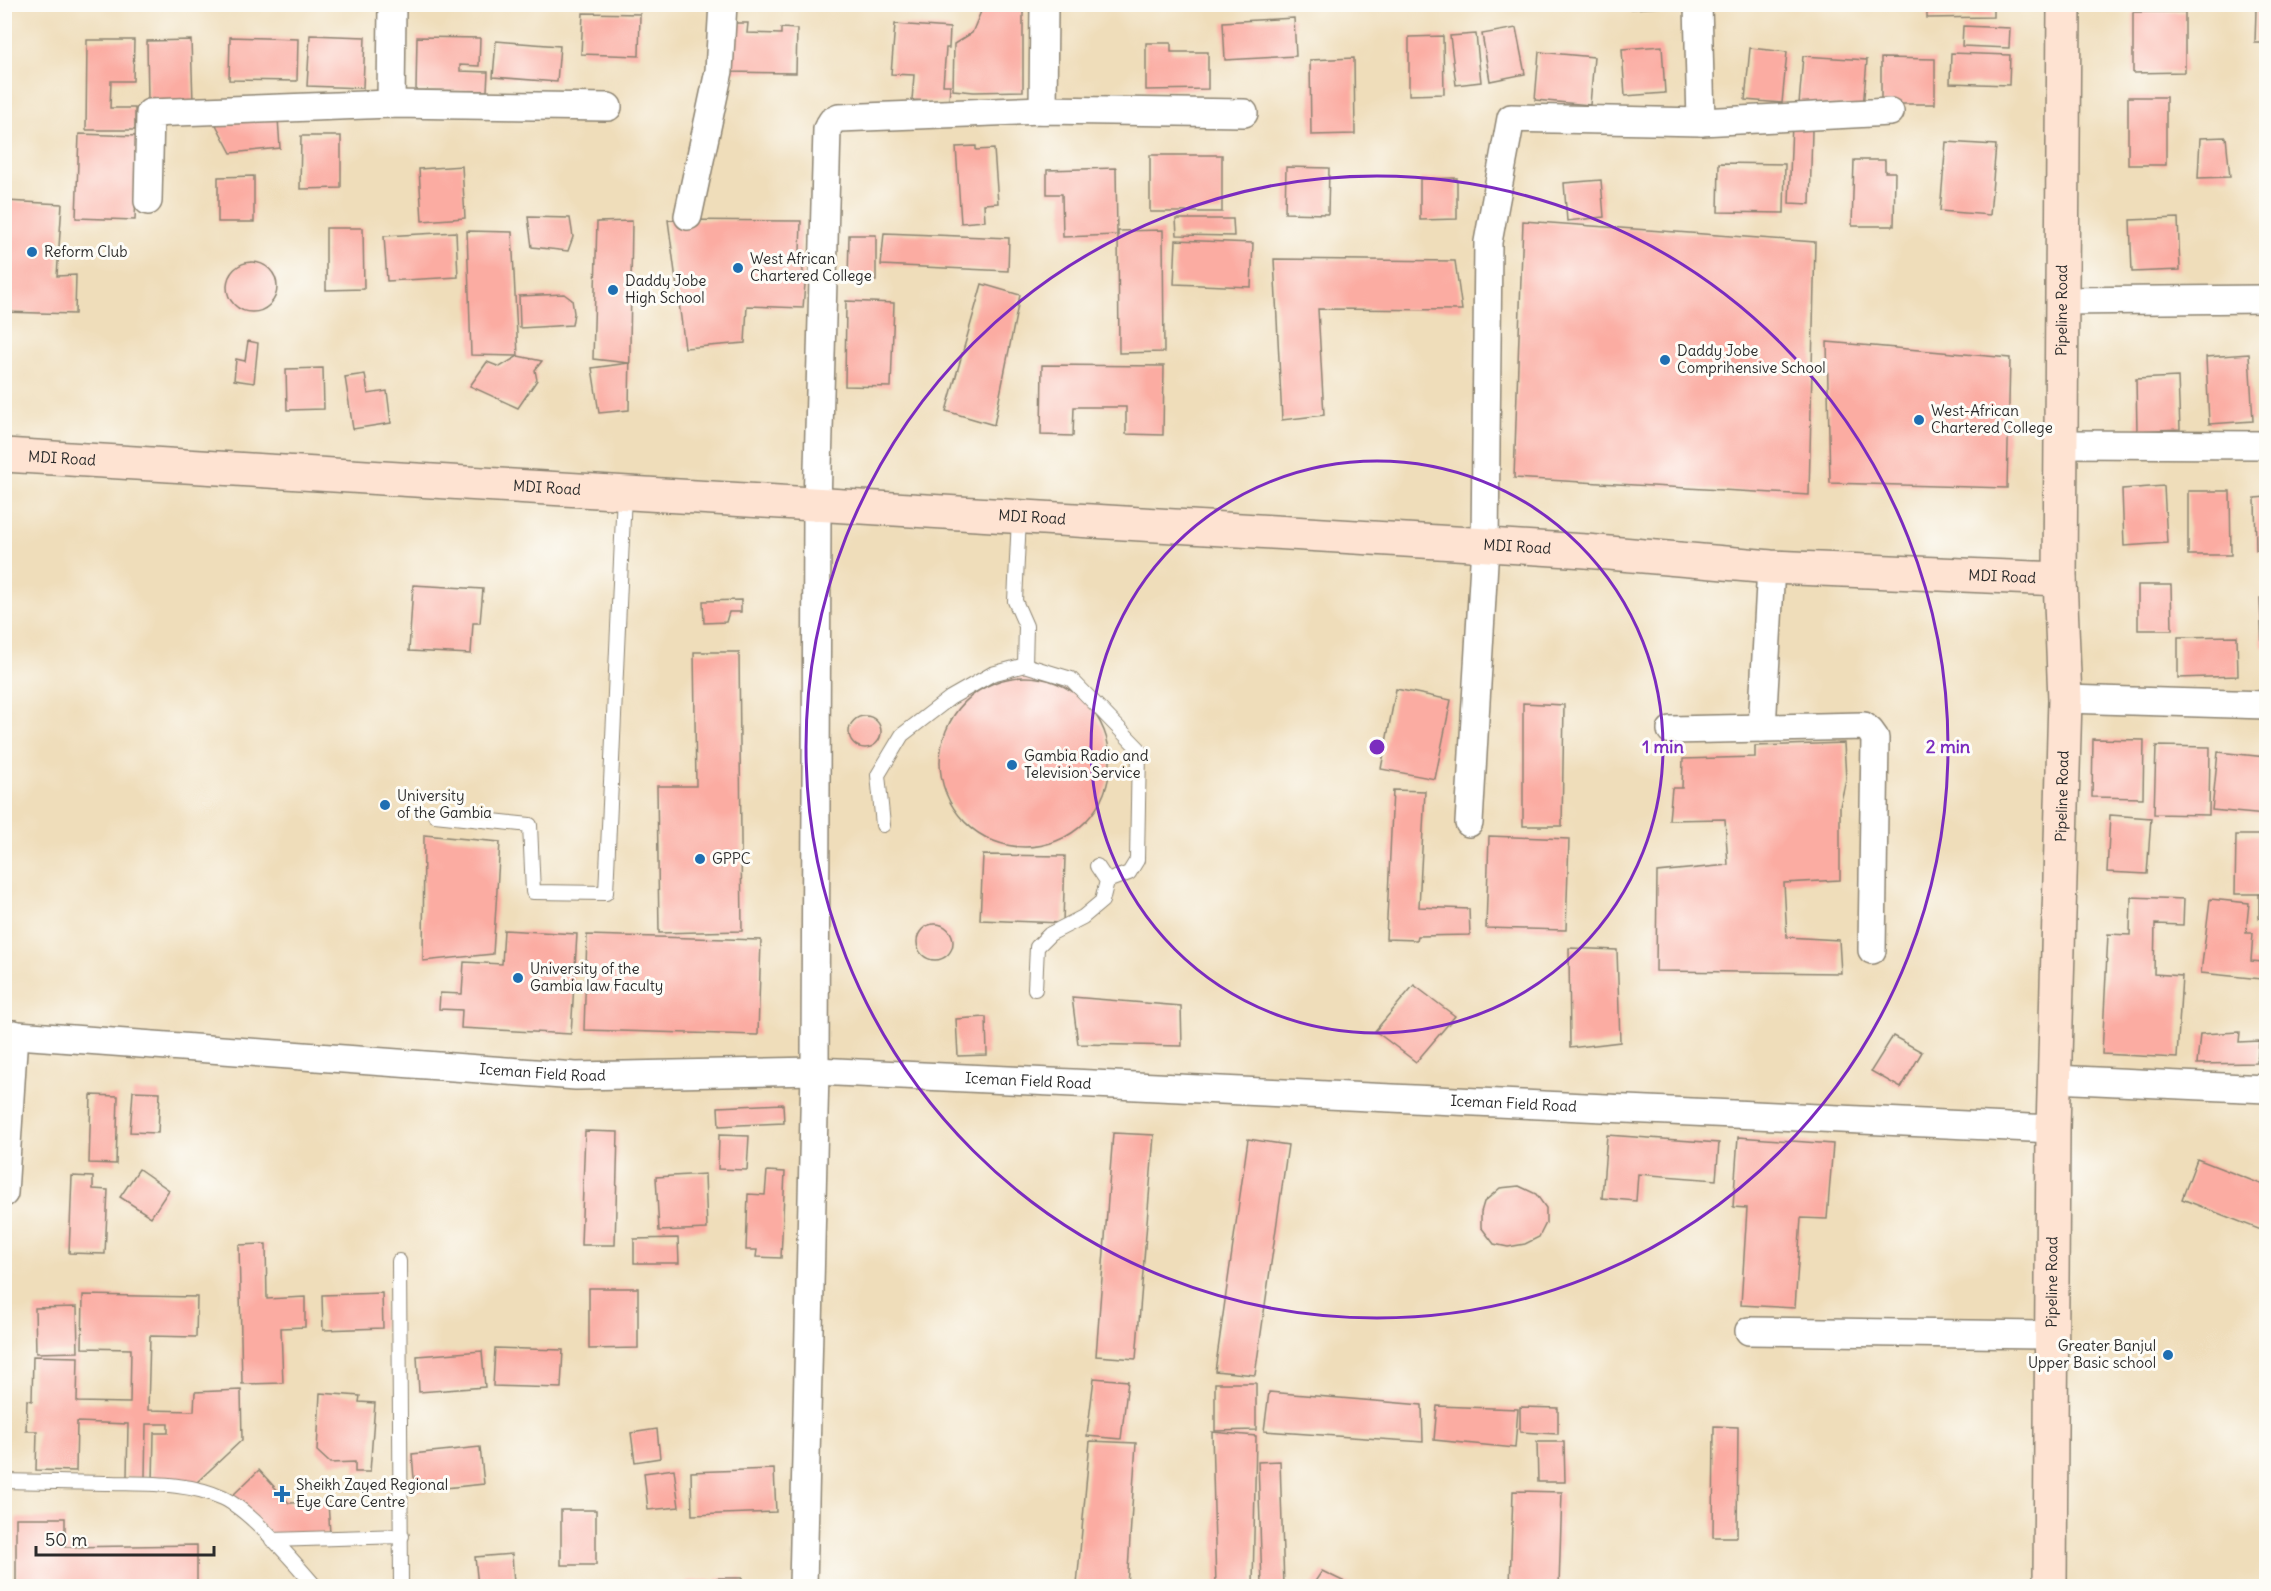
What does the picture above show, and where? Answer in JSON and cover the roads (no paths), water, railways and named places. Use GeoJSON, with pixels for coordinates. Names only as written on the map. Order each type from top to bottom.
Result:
{"type":"FeatureCollection","features":[{"type":"Feature","properties":{"kind":"street"},"geometry":{"type":"LineString","coordinates":[[391,104],[392,4]]}},
{"type":"Feature","properties":{"kind":"street"},"geometry":{"type":"LineString","coordinates":[[688,216],[719,71],[723,4]]}},
{"type":"Feature","properties":{"kind":"street"},"geometry":{"type":"LineString","coordinates":[[1043,110],[1044,4]]}},
{"type":"Feature","properties":{"kind":"street"},"geometry":{"type":"LineString","coordinates":[[1698,4],[1701,122]]}},
{"type":"Feature","properties":{"kind":"street","name":"Pipeline Road"},"geometry":{"type":"LineString","coordinates":[[2050,1587],[2053,1129],[2065,699],[2060,579],[2064,4]]}},
{"type":"Feature","properties":{"kind":"street"},"geometry":{"type":"LineString","coordinates":[[148,201],[150,113],[391,104],[608,108]]}},
{"type":"Feature","properties":{"kind":"street"},"geometry":{"type":"LineString","coordinates":[[803,1587],[815,1071],[817,506],[827,129],[832,121],[839,118],[1043,110],[1244,113]]}},
{"type":"Feature","properties":{"kind":"street"},"geometry":{"type":"LineString","coordinates":[[1469,823],[1485,545],[1488,242],[1510,118],[1701,122],[1890,112]]}},
{"type":"Feature","properties":{"kind":"street"},"geometry":{"type":"LineString","coordinates":[[2062,301],[2266,299]]}},
{"type":"Feature","properties":{"kind":"street"},"geometry":{"type":"LineString","coordinates":[[2061,444],[2266,445]]}},
{"type":"Feature","properties":{"kind":"street","name":"MDI Road"},"geometry":{"type":"LineString","coordinates":[[4,455],[1597,552],[1772,567],[2060,579]]}},
{"type":"Feature","properties":{"kind":"street"},"geometry":{"type":"LineString","coordinates":[[1762,728],[1772,567]]}},
{"type":"Feature","properties":{"kind":"street"},"geometry":{"type":"LineString","coordinates":[[2065,699],[2266,705]]}},
{"type":"Feature","properties":{"kind":"street"},"geometry":{"type":"LineString","coordinates":[[1671,730],[1864,726],[1870,731],[1875,738],[1872,950]]}},
{"type":"Feature","properties":{"kind":"street"},"geometry":{"type":"LineString","coordinates":[[4,1193],[9,1034]]}},
{"type":"Feature","properties":{"kind":"street","name":"Iceman Field Road"},"geometry":{"type":"LineString","coordinates":[[9,1034],[576,1076],[815,1071],[2053,1129]]}},
{"type":"Feature","properties":{"kind":"street"},"geometry":{"type":"LineString","coordinates":[[2054,1079],[2266,1089]]}},
{"type":"Feature","properties":{"kind":"street"},"geometry":{"type":"LineString","coordinates":[[1749,1331],[2050,1335]]}},
{"type":"Feature","properties":{"kind":"lane"},"geometry":{"type":"LineString","coordinates":[[435,815],[530,825],[533,892],[606,893],[624,494]]}},
{"type":"Feature","properties":{"kind":"lane"},"geometry":{"type":"LineString","coordinates":[[1019,518],[1015,601],[1026,626],[1025,665]]}},
{"type":"Feature","properties":{"kind":"lane"},"geometry":{"type":"LineString","coordinates":[[883,825],[878,776],[902,735],[950,698],[992,674],[1025,665],[1071,679],[1139,749],[1137,860],[1129,873],[1107,881]]}},
{"type":"Feature","properties":{"kind":"lane"},"geometry":{"type":"LineString","coordinates":[[1035,988],[1037,947],[1050,934],[1083,917],[1102,901],[1107,881],[1097,866]]}},
{"type":"Feature","properties":{"kind":"lane"},"geometry":{"type":"LineString","coordinates":[[399,1261],[401,1587]]}},
{"type":"Feature","properties":{"kind":"lane"},"geometry":{"type":"LineString","coordinates":[[4,1481],[144,1484],[189,1488],[224,1498],[247,1515],[273,1540],[315,1587]]}},
{"type":"Feature","properties":{"kind":"lane"},"geometry":{"type":"LineString","coordinates":[[273,1540],[402,1536]]}},
{"type":"Feature","properties":{"kind":"place","name":"Reform Club"},"geometry":{"type":"Point","coordinates":[32,252]}},
{"type":"Feature","properties":{"kind":"place","name":"West African Chartered College"},"geometry":{"type":"Point","coordinates":[738,268]}},
{"type":"Feature","properties":{"kind":"place","name":"Daddy Jobe High School"},"geometry":{"type":"Point","coordinates":[613,290]}},
{"type":"Feature","properties":{"kind":"place","name":"Daddy Jobe Comprihensive School"},"geometry":{"type":"Point","coordinates":[1665,360]}},
{"type":"Feature","properties":{"kind":"place","name":"West-African Chartered College"},"geometry":{"type":"Point","coordinates":[1919,420]}},
{"type":"Feature","properties":{"kind":"place","name":"Gambia Radio and Television Service"},"geometry":{"type":"Point","coordinates":[1012,765]}},
{"type":"Feature","properties":{"kind":"place","name":"University of the Gambia"},"geometry":{"type":"Point","coordinates":[385,805]}},
{"type":"Feature","properties":{"kind":"place","name":"GPPC"},"geometry":{"type":"Point","coordinates":[700,859]}},
{"type":"Feature","properties":{"kind":"place","name":"University of the Gambia law Faculty"},"geometry":{"type":"Point","coordinates":[518,978]}},
{"type":"Feature","properties":{"kind":"place","name":"Greater Banjul Upper Basic school"},"geometry":{"type":"Point","coordinates":[2168,1355]}},
{"type":"Feature","properties":{"kind":"place","name":"Sheikh Zayed Regional Eye Care Centre"},"geometry":{"type":"Point","coordinates":[282,1494]}}]}
